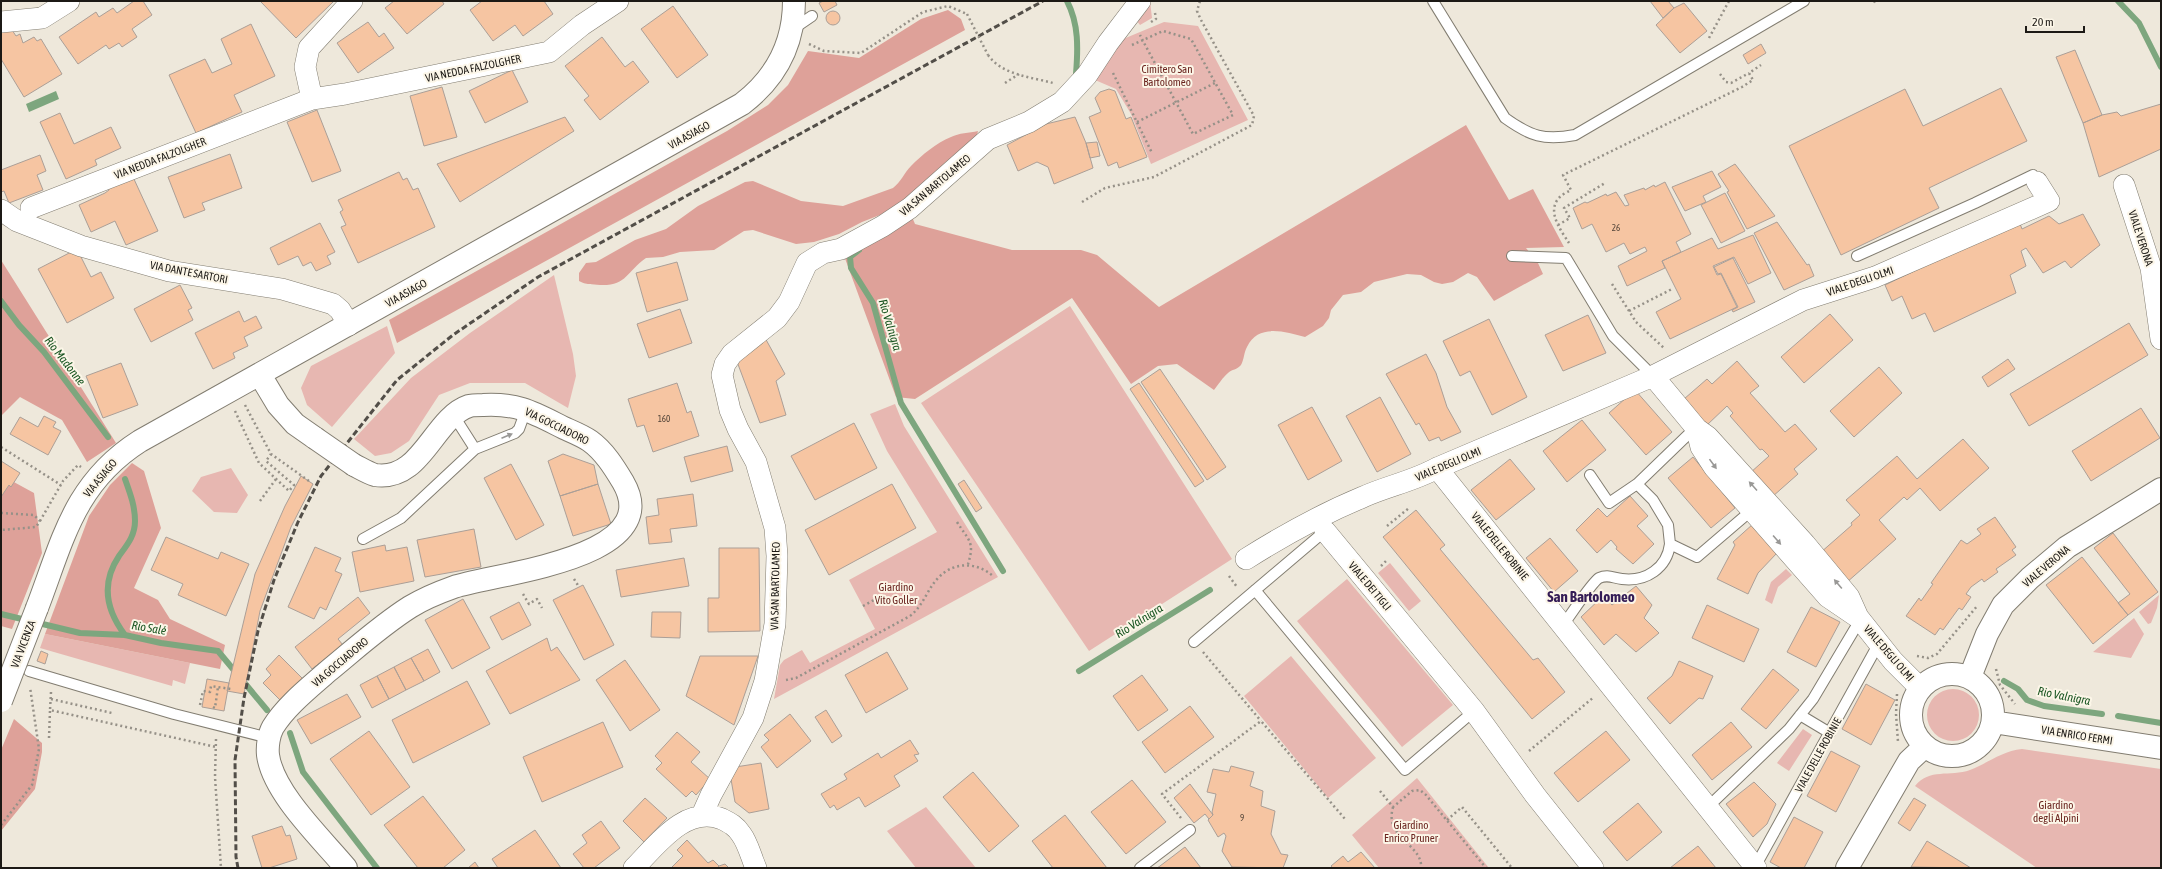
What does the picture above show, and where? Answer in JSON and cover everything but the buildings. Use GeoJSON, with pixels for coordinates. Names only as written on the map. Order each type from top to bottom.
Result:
{"type":"FeatureCollection","features":[{"type":"Feature","properties":{"kind":"main road","name":"VIA ASIAGO"},"geometry":{"type":"LineString","coordinates":[[37,608],[75,511],[87,491],[110,462],[140,441],[742,104],[753,96],[774,72],[782,59],[791,33],[794,1]]}},
{"type":"Feature","properties":{"kind":"main road","name":"VIA GOCCIADORO"},"geometry":{"type":"LineString","coordinates":[[260,375],[278,405],[295,424],[354,465],[375,474],[391,474],[407,467],[422,453],[454,416],[468,406],[504,404],[526,410],[590,441],[605,455],[628,490],[631,508],[623,528],[609,540],[593,550],[563,561],[454,587],[411,606],[363,641],[299,698],[273,728],[269,738]]}},
{"type":"Feature","properties":{"kind":"main road","name":"VIALE VERONA"},"geometry":{"type":"LineString","coordinates":[[1970,677],[1987,634],[2003,606],[2030,578],[2067,547],[2161,488]]}},
{"type":"Feature","properties":{"kind":"main road","name":"VIA VICENZA"},"geometry":{"type":"LineString","coordinates":[[1,701],[37,608]]}},
{"type":"Feature","properties":{"kind":"main road"},"geometry":{"type":"LineString","coordinates":[[1949,673],[1970,677],[1979,683],[1990,697],[1993,707],[1993,722],[1987,738],[1979,747],[1969,753],[1958,756],[1946,756],[1935,753],[1925,746],[1917,736],[1912,724],[1911,712],[1914,699],[1920,688],[1929,680],[1949,673]]}},
{"type":"Feature","properties":{"kind":"main road","name":"VIA ENRICO FERMI"},"geometry":{"type":"LineString","coordinates":[[1993,722],[2161,748]]}},
{"type":"Feature","properties":{"kind":"main road"},"geometry":{"type":"LineString","coordinates":[[269,738],[268,754],[274,775],[284,795],[346,868]]}},
{"type":"Feature","properties":{"kind":"main road"},"geometry":{"type":"LineString","coordinates":[[1847,868],[1909,761],[1925,746]]}},
{"type":"Feature","properties":{"kind":"street"},"geometry":{"type":"LineString","coordinates":[[1,22],[42,18],[69,1]]}},
{"type":"Feature","properties":{"kind":"street"},"geometry":{"type":"LineString","coordinates":[[312,98],[305,67],[309,48],[352,1]]}},
{"type":"Feature","properties":{"kind":"street","name":"VIA NEDDA FALZOLGHER"},"geometry":{"type":"LineString","coordinates":[[31,208],[312,98],[345,94],[549,52],[582,25],[618,1]]}},
{"type":"Feature","properties":{"kind":"street","name":"VIA SAN BARTOLAMEO"},"geometry":{"type":"LineString","coordinates":[[702,815],[711,795],[753,718],[765,681],[775,624],[777,556],[775,528],[756,462],[733,430],[722,375],[725,364],[732,354],[777,318],[789,302],[807,263],[823,253],[841,249],[883,226],[910,208],[988,139],[1046,113],[1077,89],[1140,1]]}},
{"type":"Feature","properties":{"kind":"street","name":"VIALE DEGLI OLMI"},"geometry":{"type":"LineString","coordinates":[[1246,558],[1292,530],[1316,518],[1375,492],[1418,478],[1436,468],[1653,376],[1803,300],[1874,278],[2049,201],[2037,182]]}},
{"type":"Feature","properties":{"kind":"street","name":"VIALE VERONA"},"geometry":{"type":"LineString","coordinates":[[2124,185],[2151,268],[2161,339]]}},
{"type":"Feature","properties":{"kind":"street","name":"VIA DANTE SARTORI"},"geometry":{"type":"LineString","coordinates":[[1,210],[17,220],[89,248],[169,270],[282,289],[333,304],[340,310],[349,325]]}},
{"type":"Feature","properties":{"kind":"street","name":"VIALE DEGLI OLMI"},"geometry":{"type":"LineString","coordinates":[[1653,376],[1696,429],[1708,437],[1798,550]]}},
{"type":"Feature","properties":{"kind":"street","name":"VIALE DEGLI OLMI"},"geometry":{"type":"LineString","coordinates":[[1696,429],[1701,447],[1714,467],[1752,510],[1849,597],[1859,619],[1880,643],[1893,661],[1920,688]]}},
{"type":"Feature","properties":{"kind":"street","name":"VIALE DELLE ROBINIE"},"geometry":{"type":"LineString","coordinates":[[1436,468],[1756,867]]}},
{"type":"Feature","properties":{"kind":"street","name":"VIALE DEI TIGLI"},"geometry":{"type":"LineString","coordinates":[[1325,531],[1474,711],[1535,795],[1593,868]]}},
{"type":"Feature","properties":{"kind":"street"},"geometry":{"type":"LineString","coordinates":[[634,868],[666,836],[684,822],[702,815],[717,817],[732,823],[742,835],[756,868]]}},
{"type":"Feature","properties":{"kind":"lane"},"geometry":{"type":"LineString","coordinates":[[1433,1],[1505,118],[1518,127],[1540,137],[1555,139],[1575,135],[1804,1]]}},
{"type":"Feature","properties":{"kind":"lane"},"geometry":{"type":"LineString","coordinates":[[791,33],[812,16]]}},
{"type":"Feature","properties":{"kind":"lane"},"geometry":{"type":"LineString","coordinates":[[1857,256],[2033,175],[2037,182]]}},
{"type":"Feature","properties":{"kind":"lane"},"geometry":{"type":"LineString","coordinates":[[1512,256],[1566,258],[1613,336],[1653,376]]}},
{"type":"Feature","properties":{"kind":"lane"},"geometry":{"type":"LineString","coordinates":[[363,539],[401,518],[475,449],[515,433],[519,428],[526,410]]}},
{"type":"Feature","properties":{"kind":"lane"},"geometry":{"type":"LineString","coordinates":[[454,416],[475,449]]}},
{"type":"Feature","properties":{"kind":"lane"},"geometry":{"type":"LineString","coordinates":[[1590,475],[1608,503],[1637,484],[1696,429]]}},
{"type":"Feature","properties":{"kind":"lane"},"geometry":{"type":"LineString","coordinates":[[1563,625],[1597,579],[1607,575],[1622,579],[1640,579],[1652,575],[1662,565],[1669,552],[1670,544],[1668,525],[1653,500],[1637,484]]}},
{"type":"Feature","properties":{"kind":"lane"},"geometry":{"type":"LineString","coordinates":[[1670,544],[1697,557],[1752,510]]}},
{"type":"Feature","properties":{"kind":"lane","name":"VIALE DEI TIGLI"},"geometry":{"type":"LineString","coordinates":[[1194,642],[1325,531]]}},
{"type":"Feature","properties":{"kind":"lane"},"geometry":{"type":"LineString","coordinates":[[1255,590],[1405,770],[1474,711]]}},
{"type":"Feature","properties":{"kind":"lane"},"geometry":{"type":"LineString","coordinates":[[1708,806],[1789,729],[1813,700],[1859,619]]}},
{"type":"Feature","properties":{"kind":"lane","name":"VIALE DELLE ROBINIE"},"geometry":{"type":"LineString","coordinates":[[1756,867],[1880,643]]}},
{"type":"Feature","properties":{"kind":"lane"},"geometry":{"type":"LineString","coordinates":[[29,671],[174,714],[269,738]]}},
{"type":"Feature","properties":{"kind":"lane"},"geometry":{"type":"LineString","coordinates":[[1800,715],[1830,733]]}},
{"type":"Feature","properties":{"kind":"lane"},"geometry":{"type":"LineString","coordinates":[[1140,868],[1190,830]]}},
{"type":"Feature","properties":{"kind":"path"},"geometry":{"type":"LineString","coordinates":[[1082,202],[1105,188],[1154,177],[1252,125],[1254,116],[1197,11],[1200,1]]}},
{"type":"Feature","properties":{"kind":"path"},"geometry":{"type":"LineString","coordinates":[[1707,40],[1718,25],[1730,1]]}},
{"type":"Feature","properties":{"kind":"path"},"geometry":{"type":"LineString","coordinates":[[791,33],[824,51],[861,53],[922,12],[948,6],[967,14],[994,64],[1004,70],[1077,89]]}},
{"type":"Feature","properties":{"kind":"path"},"geometry":{"type":"LineString","coordinates":[[1129,47],[1143,40],[1163,31],[1191,39],[1233,115],[1192,134],[1176,102],[1143,40],[1138,32]]}},
{"type":"Feature","properties":{"kind":"path"},"geometry":{"type":"LineString","coordinates":[[1720,74],[1726,82],[1731,83],[1761,66]]}},
{"type":"Feature","properties":{"kind":"path"},"geometry":{"type":"LineString","coordinates":[[1112,70],[1152,153]]}},
{"type":"Feature","properties":{"kind":"path"},"geometry":{"type":"LineString","coordinates":[[1563,175],[1742,87],[1753,80],[1749,72]]}},
{"type":"Feature","properties":{"kind":"path"},"geometry":{"type":"LineString","coordinates":[[1006,83],[1019,74]]}},
{"type":"Feature","properties":{"kind":"path"},"geometry":{"type":"LineString","coordinates":[[1137,122],[1215,83]]}},
{"type":"Feature","properties":{"kind":"path"},"geometry":{"type":"LineString","coordinates":[[1558,225],[1570,218],[1564,208],[1605,183]]}},
{"type":"Feature","properties":{"kind":"path"},"geometry":{"type":"LineString","coordinates":[[1612,284],[1636,322],[1671,354]]}},
{"type":"Feature","properties":{"kind":"path"},"geometry":{"type":"LineString","coordinates":[[1629,311],[1672,289]]}},
{"type":"Feature","properties":{"kind":"path"},"geometry":{"type":"LineString","coordinates":[[243,401],[271,454],[309,481]]}},
{"type":"Feature","properties":{"kind":"path"},"geometry":{"type":"LineString","coordinates":[[234,409],[259,463],[289,491],[294,485],[266,461],[271,454]]}},
{"type":"Feature","properties":{"kind":"path"},"geometry":{"type":"LineString","coordinates":[[1,447],[61,485]]}},
{"type":"Feature","properties":{"kind":"path"},"geometry":{"type":"LineString","coordinates":[[1,530],[36,527],[61,485],[78,465],[86,470]]}},
{"type":"Feature","properties":{"kind":"path"},"geometry":{"type":"LineString","coordinates":[[260,500],[276,479]]}},
{"type":"Feature","properties":{"kind":"path"},"geometry":{"type":"LineString","coordinates":[[1387,526],[1409,508]]}},
{"type":"Feature","properties":{"kind":"path"},"geometry":{"type":"LineString","coordinates":[[1,512],[34,515],[40,521]]}},
{"type":"Feature","properties":{"kind":"path"},"geometry":{"type":"LineString","coordinates":[[957,522],[972,544],[972,552],[968,564]]}},
{"type":"Feature","properties":{"kind":"path"},"geometry":{"type":"LineString","coordinates":[[1380,567],[1386,561]]}},
{"type":"Feature","properties":{"kind":"path"},"geometry":{"type":"LineString","coordinates":[[765,681],[782,681],[796,678],[902,621],[918,610],[939,577],[957,566],[968,564],[987,571],[994,577]]}},
{"type":"Feature","properties":{"kind":"path"},"geometry":{"type":"LineString","coordinates":[[1229,576],[1237,587]]}},
{"type":"Feature","properties":{"kind":"path"},"geometry":{"type":"LineString","coordinates":[[523,594],[529,604],[537,599],[542,608]]}},
{"type":"Feature","properties":{"kind":"path"},"geometry":{"type":"LineString","coordinates":[[863,606],[874,600]]}},
{"type":"Feature","properties":{"kind":"path"},"geometry":{"type":"LineString","coordinates":[[1194,642],[1345,819]]}},
{"type":"Feature","properties":{"kind":"path"},"geometry":{"type":"LineString","coordinates":[[1914,655],[1928,658],[1937,654]]}},
{"type":"Feature","properties":{"kind":"path"},"geometry":{"type":"LineString","coordinates":[[1995,662],[2000,686],[2016,705]]}},
{"type":"Feature","properties":{"kind":"path"},"geometry":{"type":"LineString","coordinates":[[1,825],[32,785],[39,749],[36,726],[31,707],[29,671]]}},
{"type":"Feature","properties":{"kind":"path"},"geometry":{"type":"LineString","coordinates":[[200,705],[203,691],[210,692],[211,686],[231,689]]}},
{"type":"Feature","properties":{"kind":"path"},"geometry":{"type":"LineString","coordinates":[[195,704],[215,708],[218,687]]}},
{"type":"Feature","properties":{"kind":"path"},"geometry":{"type":"LineString","coordinates":[[1895,690],[1898,702],[1896,714],[1898,742]]}},
{"type":"Feature","properties":{"kind":"path"},"geometry":{"type":"LineString","coordinates":[[1536,746],[1595,696]]}},
{"type":"Feature","properties":{"kind":"path"},"geometry":{"type":"LineString","coordinates":[[49,738],[51,699]]}},
{"type":"Feature","properties":{"kind":"path"},"geometry":{"type":"LineString","coordinates":[[50,710],[216,747],[215,777],[221,868]]}},
{"type":"Feature","properties":{"kind":"path"},"geometry":{"type":"LineString","coordinates":[[1190,830],[1162,794],[1261,720]]}},
{"type":"Feature","properties":{"kind":"path"},"geometry":{"type":"LineString","coordinates":[[1393,807],[1412,791],[1420,790],[1447,820],[1486,868]]}},
{"type":"Feature","properties":{"kind":"path"},"geometry":{"type":"LineString","coordinates":[[1380,791],[1393,807],[1392,821],[1396,831],[1415,851],[1422,863],[1421,868]]}},
{"type":"Feature","properties":{"kind":"path"},"geometry":{"type":"LineString","coordinates":[[1447,820],[1462,807],[1512,868]]}},
{"type":"Feature","properties":{"kind":"green space"},"geometry":{"type":"Polygon","coordinates":[[[1145,1],[1150,1],[1152,18],[1140,25],[1133,16],[1145,1]]]}},
{"type":"Feature","properties":{"kind":"green space","name":"Cimitero San Bartolomeo"},"geometry":{"type":"Polygon","coordinates":[[[1164,22],[1198,26],[1248,120],[1151,164],[1131,114],[1116,89],[1095,80],[1116,42],[1164,22]]]}},
{"type":"Feature","properties":{"kind":"green space"},"geometry":{"type":"Polygon","coordinates":[[[554,275],[573,354],[576,376],[568,408],[525,383],[470,383],[439,395],[409,441],[391,453],[375,456],[354,439],[411,378],[470,333],[554,275]]]}},
{"type":"Feature","properties":{"kind":"green space"},"geometry":{"type":"Polygon","coordinates":[[[1070,306],[1232,559],[1089,651],[921,403],[1070,306]]]}},
{"type":"Feature","properties":{"kind":"green space"},"geometry":{"type":"Polygon","coordinates":[[[387,326],[395,353],[332,427],[307,405],[301,388],[311,366],[387,326]]]}},
{"type":"Feature","properties":{"kind":"green space","name":"Giardino Vito Goller"},"geometry":{"type":"Polygon","coordinates":[[[895,404],[904,426],[998,577],[774,699],[780,665],[784,660],[802,650],[810,663],[875,629],[849,580],[937,532],[887,451],[870,414],[895,404]]]}},
{"type":"Feature","properties":{"kind":"green space"},"geometry":{"type":"Polygon","coordinates":[[[231,468],[248,495],[237,513],[214,512],[192,491],[201,477],[231,468]]]}},
{"type":"Feature","properties":{"kind":"green space"},"geometry":{"type":"Polygon","coordinates":[[[1390,563],[1421,601],[1409,611],[1378,573],[1390,563]]]}},
{"type":"Feature","properties":{"kind":"green space"},"geometry":{"type":"Polygon","coordinates":[[[1786,569],[1792,575],[1778,587],[1772,604],[1765,600],[1771,582],[1786,569]]]}},
{"type":"Feature","properties":{"kind":"green space"},"geometry":{"type":"Polygon","coordinates":[[[1347,579],[1453,705],[1402,747],[1297,621],[1347,579]]]}},
{"type":"Feature","properties":{"kind":"green space"},"geometry":{"type":"Polygon","coordinates":[[[2159,595],[2157,608],[2151,623],[2148,624],[2139,612],[2159,595]]]}},
{"type":"Feature","properties":{"kind":"green space"},"geometry":{"type":"Polygon","coordinates":[[[2134,618],[2144,634],[2131,658],[2093,652],[2134,618]]]}},
{"type":"Feature","properties":{"kind":"green space"},"geometry":{"type":"Polygon","coordinates":[[[45,634],[190,663],[185,684],[173,680],[172,686],[40,648],[45,634]]]}},
{"type":"Feature","properties":{"kind":"green space"},"geometry":{"type":"Polygon","coordinates":[[[1291,656],[1376,758],[1328,798],[1244,696],[1291,656]]]}},
{"type":"Feature","properties":{"kind":"green space"},"geometry":{"type":"Polygon","coordinates":[[[1953,689],[1967,693],[1975,701],[1979,715],[1975,729],[1967,737],[1953,741],[1939,737],[1931,729],[1927,715],[1931,701],[1939,693],[1953,689]]]}},
{"type":"Feature","properties":{"kind":"green space"},"geometry":{"type":"Polygon","coordinates":[[[1803,729],[1812,735],[1789,771],[1777,763],[1803,729]]]}},
{"type":"Feature","properties":{"kind":"green space","name":"Giardino degli Alpini"},"geometry":{"type":"Polygon","coordinates":[[[2022,749],[2161,769],[2161,868],[2037,868],[1915,786],[1927,777],[1970,770],[2008,752],[2022,749]]]}},
{"type":"Feature","properties":{"kind":"green space","name":"Giardino Enrico Pruner"},"geometry":{"type":"Polygon","coordinates":[[[1417,778],[1489,868],[1379,868],[1352,835],[1417,778]]]}},
{"type":"Feature","properties":{"kind":"green space"},"geometry":{"type":"Polygon","coordinates":[[[926,807],[976,868],[916,868],[887,831],[926,807]]]}},
{"type":"Feature","properties":{"kind":"shaded area"},"geometry":{"type":"Polygon","coordinates":[[[948,10],[961,19],[965,30],[397,343],[389,320],[727,131],[768,105],[788,85],[808,51],[859,58],[921,19],[948,10]]]}},
{"type":"Feature","properties":{"kind":"shaded area"},"geometry":{"type":"Polygon","coordinates":[[[56,91],[59,99],[29,112],[26,104],[56,91]]]}},
{"type":"Feature","properties":{"kind":"shaded area"},"geometry":{"type":"Polygon","coordinates":[[[1466,125],[1509,200],[1533,189],[1564,247],[1526,248],[1538,263],[1543,274],[1494,301],[1477,277],[1468,273],[1453,282],[1442,284],[1434,282],[1421,275],[1407,274],[1374,282],[1361,292],[1343,295],[1331,310],[1329,318],[1323,326],[1305,337],[1273,331],[1265,332],[1252,339],[1245,351],[1241,365],[1226,375],[1214,390],[1177,364],[1158,366],[1131,384],[1072,298],[915,399],[896,397],[843,253],[910,212],[915,224],[1012,250],[1081,250],[1097,255],[1159,307],[1466,125]]]}},
{"type":"Feature","properties":{"kind":"shaded area"},"geometry":{"type":"Polygon","coordinates":[[[978,131],[976,139],[915,196],[885,213],[862,222],[839,234],[814,242],[796,244],[753,230],[744,231],[714,250],[680,252],[663,257],[646,258],[626,277],[616,283],[600,285],[587,284],[579,281],[579,273],[586,263],[596,262],[635,240],[666,229],[698,206],[745,182],[753,181],[801,201],[843,206],[893,188],[911,166],[935,146],[954,136],[978,131]]]}},
{"type":"Feature","properties":{"kind":"shaded area"},"geometry":{"type":"Polygon","coordinates":[[[1,260],[116,443],[87,462],[62,420],[20,397],[1,416],[1,260]]]}},
{"type":"Feature","properties":{"kind":"shaded area"},"geometry":{"type":"Polygon","coordinates":[[[132,463],[144,471],[161,528],[134,588],[158,600],[170,619],[225,645],[220,669],[45,634],[89,516],[110,485],[132,463]]]}},
{"type":"Feature","properties":{"kind":"shaded area"},"geometry":{"type":"Polygon","coordinates":[[[1,475],[34,493],[42,553],[12,629],[1,626],[1,475]]]}},
{"type":"Feature","properties":{"kind":"shaded area"},"geometry":{"type":"Polygon","coordinates":[[[14,719],[42,743],[42,752],[35,789],[1,831],[1,750],[14,719]]]}},
{"type":"Feature","properties":{"kind":"waterway","name":"Rio Valnigra"},"geometry":{"type":"LineString","coordinates":[[1067,1],[1076,28],[1076,74]]}},
{"type":"Feature","properties":{"kind":"waterway"},"geometry":{"type":"LineString","coordinates":[[2118,1],[2139,23],[2161,67]]}},
{"type":"Feature","properties":{"kind":"waterway","name":"Rio Valnigra"},"geometry":{"type":"LineString","coordinates":[[859,250],[850,257],[851,268],[873,303],[901,403],[1003,571]]}},
{"type":"Feature","properties":{"kind":"waterway","name":"Rio Madonne"},"geometry":{"type":"LineString","coordinates":[[1,301],[19,325],[44,352],[108,437]]}},
{"type":"Feature","properties":{"kind":"waterway","name":"Rio Madonne"},"geometry":{"type":"LineString","coordinates":[[125,479],[133,505],[135,526],[130,540],[113,566],[108,586],[110,606],[125,635]]}},
{"type":"Feature","properties":{"kind":"waterway","name":"Rio Valnigra"},"geometry":{"type":"LineString","coordinates":[[1079,671],[1210,590]]}},
{"type":"Feature","properties":{"kind":"waterway","name":"Rio Salé"},"geometry":{"type":"LineString","coordinates":[[1,614],[80,633],[125,635],[161,643],[218,651],[267,710]]}},
{"type":"Feature","properties":{"kind":"waterway","name":"Rio Valnigra"},"geometry":{"type":"LineString","coordinates":[[2004,681],[2018,689],[2027,700],[2044,706],[2102,714]]}},
{"type":"Feature","properties":{"kind":"waterway","name":"Rio Valnigra"},"geometry":{"type":"LineString","coordinates":[[2118,716],[2161,723]]}},
{"type":"Feature","properties":{"kind":"waterway","name":"Rio Salé"},"geometry":{"type":"LineString","coordinates":[[290,733],[303,772],[377,868]]}},
{"type":"Feature","properties":{"kind":"railway"},"geometry":{"type":"LineString","coordinates":[[238,868],[236,857],[235,760],[244,698],[258,631],[274,580],[298,522],[321,476],[397,380],[453,335],[538,277],[1043,1]]}},
{"type":"Feature","properties":{"kind":"district","name":"San Bartolomeo"},"geometry":{"type":"Point","coordinates":[1591,597]}}]}
